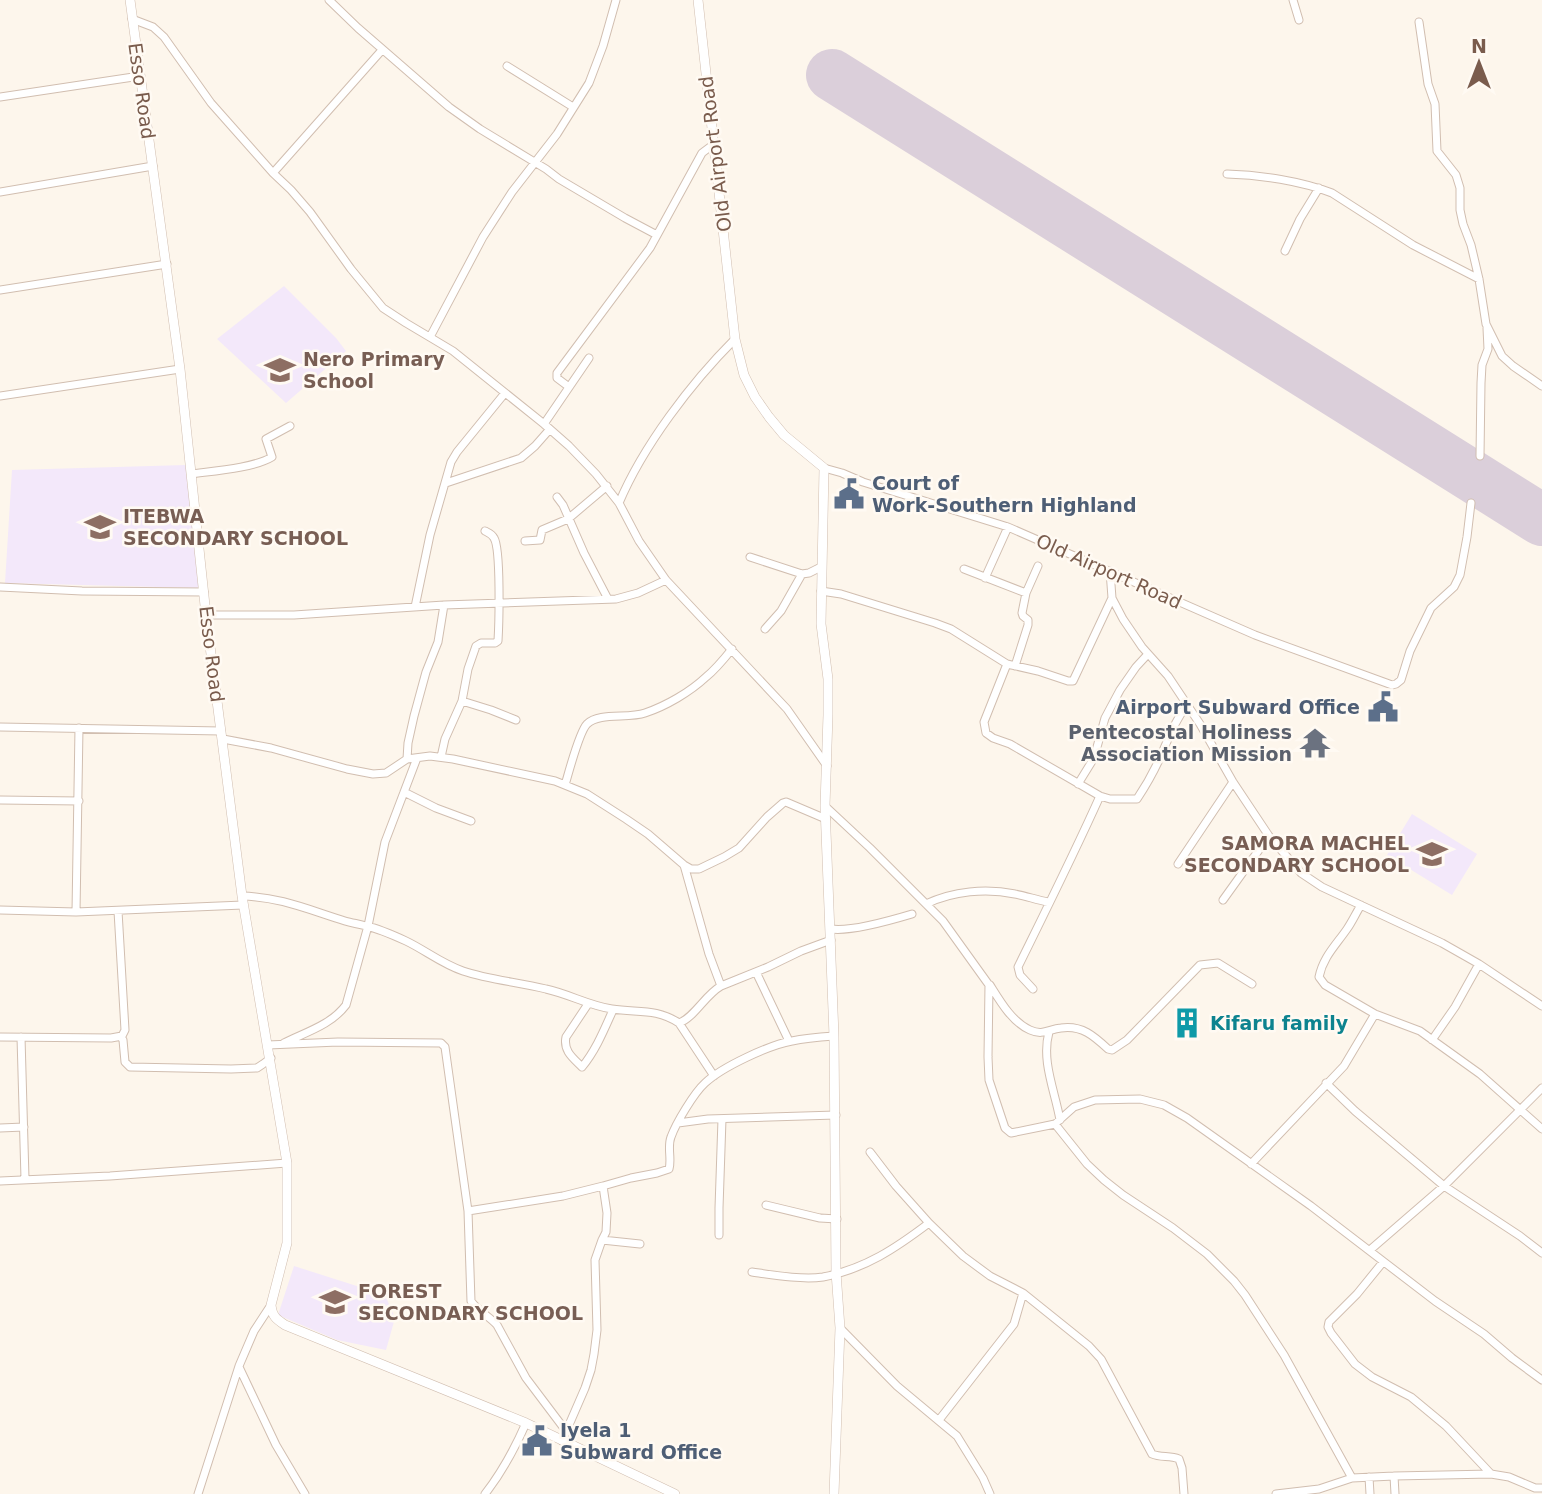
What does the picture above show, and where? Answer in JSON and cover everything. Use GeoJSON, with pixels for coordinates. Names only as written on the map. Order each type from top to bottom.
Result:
{"type":"FeatureCollection","features":[{"type":"Feature","properties":{"kind":"street","name":"Esso Road"},"geometry":{"type":"LineString","coordinates":[[130,0],[167,264],[206,615],[243,901],[287,1163],[287,1243],[271,1305]]}},
{"type":"Feature","properties":{"kind":"street"},"geometry":{"type":"LineString","coordinates":[[329,0],[449,107],[535,163],[657,236]]}},
{"type":"Feature","properties":{"kind":"street"},"geometry":{"type":"LineString","coordinates":[[430,337],[483,237],[512,192],[557,134],[589,83],[604,46],[616,0]]}},
{"type":"Feature","properties":{"kind":"street","name":"Old Airport Road"},"geometry":{"type":"LineString","coordinates":[[698,0],[735,339],[744,375],[755,397],[784,435],[824,468],[1008,527],[1255,635],[1392,685],[1401,680],[1410,651],[1432,608],[1454,587],[1460,575],[1471,502]]}},
{"type":"Feature","properties":{"kind":"street"},"geometry":{"type":"LineString","coordinates":[[1293,0],[1299,20]]}},
{"type":"Feature","properties":{"kind":"street"},"geometry":{"type":"LineString","coordinates":[[132,19],[153,27],[164,37],[211,103],[310,212],[383,308],[453,351],[547,426],[607,486],[639,541],[666,580],[787,709],[827,766]]}},
{"type":"Feature","properties":{"kind":"street"},"geometry":{"type":"LineString","coordinates":[[1419,22],[1428,83],[1435,104],[1437,151],[1456,175],[1460,188],[1460,210],[1479,279],[1486,324],[1488,349],[1482,365],[1480,456]]}},
{"type":"Feature","properties":{"kind":"street"},"geometry":{"type":"LineString","coordinates":[[273,173],[382,50]]}},
{"type":"Feature","properties":{"kind":"street"},"geometry":{"type":"LineString","coordinates":[[507,66],[573,107]]}},
{"type":"Feature","properties":{"kind":"street"},"geometry":{"type":"LineString","coordinates":[[0,97],[140,76]]}},
{"type":"Feature","properties":{"kind":"street"},"geometry":{"type":"LineString","coordinates":[[569,387],[557,378],[557,373],[657,236],[702,153],[714,144]]}},
{"type":"Feature","properties":{"kind":"street"},"geometry":{"type":"LineString","coordinates":[[0,192],[153,166]]}},
{"type":"Feature","properties":{"kind":"street"},"geometry":{"type":"LineString","coordinates":[[1227,174],[1273,178],[1332,193],[1413,245],[1479,279]]}},
{"type":"Feature","properties":{"kind":"street"},"geometry":{"type":"LineString","coordinates":[[1285,251],[1319,188]]}},
{"type":"Feature","properties":{"kind":"street"},"geometry":{"type":"LineString","coordinates":[[0,290],[167,264]]}},
{"type":"Feature","properties":{"kind":"street"},"geometry":{"type":"LineString","coordinates":[[1486,324],[1502,356],[1542,386]]}},
{"type":"Feature","properties":{"kind":"street"},"geometry":{"type":"LineString","coordinates":[[619,503],[634,473],[670,417],[694,384],[735,339]]}},
{"type":"Feature","properties":{"kind":"street"},"geometry":{"type":"LineString","coordinates":[[446,483],[521,458],[535,446],[589,358]]}},
{"type":"Feature","properties":{"kind":"street"},"geometry":{"type":"LineString","coordinates":[[0,396],[180,369]]}},
{"type":"Feature","properties":{"kind":"street"},"geometry":{"type":"LineString","coordinates":[[415,607],[430,536],[451,462],[505,393]]}},
{"type":"Feature","properties":{"kind":"street"},"geometry":{"type":"LineString","coordinates":[[191,474],[269,460],[272,457],[266,439],[290,426]]}},
{"type":"Feature","properties":{"kind":"street"},"geometry":{"type":"LineString","coordinates":[[824,468],[821,624],[828,679],[825,806],[835,1036],[836,1272],[840,1328],[834,1494]]}},
{"type":"Feature","properties":{"kind":"street"},"geometry":{"type":"LineString","coordinates":[[525,541],[540,540],[542,530],[568,519],[607,486]]}},
{"type":"Feature","properties":{"kind":"street"},"geometry":{"type":"LineString","coordinates":[[557,497],[608,599]]}},
{"type":"Feature","properties":{"kind":"street"},"geometry":{"type":"LineString","coordinates":[[985,578],[1008,527]]}},
{"type":"Feature","properties":{"kind":"street"},"geometry":{"type":"LineString","coordinates":[[441,757],[448,731],[461,701],[476,646],[498,641],[500,604],[495,539],[485,531]]}},
{"type":"Feature","properties":{"kind":"street"},"geometry":{"type":"LineString","coordinates":[[750,557],[802,574],[821,567]]}},
{"type":"Feature","properties":{"kind":"street"},"geometry":{"type":"LineString","coordinates":[[1038,566],[1026,593],[1022,613],[1028,620],[1028,625],[984,722],[986,733],[1100,796],[1110,799],[1137,799],[1179,714],[1187,705]]}},
{"type":"Feature","properties":{"kind":"street"},"geometry":{"type":"LineString","coordinates":[[964,569],[1026,593]]}},
{"type":"Feature","properties":{"kind":"street"},"geometry":{"type":"LineString","coordinates":[[1110,572],[1112,598],[1123,619],[1168,676],[1269,836],[1301,873],[1322,887],[1442,943],[1542,1006]]}},
{"type":"Feature","properties":{"kind":"street"},"geometry":{"type":"LineString","coordinates":[[765,629],[780,611],[802,574]]}},
{"type":"Feature","properties":{"kind":"street"},"geometry":{"type":"LineString","coordinates":[[206,615],[294,615],[608,599],[638,593],[666,580]]}},
{"type":"Feature","properties":{"kind":"street"},"geometry":{"type":"LineString","coordinates":[[0,587],[204,592]]}},
{"type":"Feature","properties":{"kind":"street"},"geometry":{"type":"LineString","coordinates":[[821,591],[841,594],[935,623],[951,629],[1011,665],[1071,682],[1112,598]]}},
{"type":"Feature","properties":{"kind":"street"},"geometry":{"type":"LineString","coordinates":[[407,760],[414,716],[426,672],[438,642],[444,606]]}},
{"type":"Feature","properties":{"kind":"street"},"geometry":{"type":"LineString","coordinates":[[565,785],[583,731],[589,722],[603,717],[635,716],[651,711],[700,682],[732,649]]}},
{"type":"Feature","properties":{"kind":"street"},"geometry":{"type":"LineString","coordinates":[[1078,784],[1094,758],[1105,718],[1115,699],[1148,654]]}},
{"type":"Feature","properties":{"kind":"street"},"geometry":{"type":"LineString","coordinates":[[461,701],[491,709],[516,720]]}},
{"type":"Feature","properties":{"kind":"street"},"geometry":{"type":"LineString","coordinates":[[0,727],[222,735],[373,774],[386,773],[407,760],[441,757],[536,776],[587,794],[648,834],[691,869],[699,869],[731,852],[748,839],[783,803],[826,819]]}},
{"type":"Feature","properties":{"kind":"street"},"geometry":{"type":"LineString","coordinates":[[76,912],[79,728]]}},
{"type":"Feature","properties":{"kind":"street"},"geometry":{"type":"LineString","coordinates":[[280,1044],[327,1022],[346,1005],[368,926],[385,842],[417,758]]}},
{"type":"Feature","properties":{"kind":"street"},"geometry":{"type":"LineString","coordinates":[[1178,864],[1233,782]]}},
{"type":"Feature","properties":{"kind":"street"},"geometry":{"type":"LineString","coordinates":[[404,792],[471,821]]}},
{"type":"Feature","properties":{"kind":"street"},"geometry":{"type":"LineString","coordinates":[[1033,989],[1020,975],[1018,967],[1100,796]]}},
{"type":"Feature","properties":{"kind":"street"},"geometry":{"type":"LineString","coordinates":[[0,800],[79,801]]}},
{"type":"Feature","properties":{"kind":"street"},"geometry":{"type":"LineString","coordinates":[[825,806],[943,921],[1009,1012],[1031,1031],[1082,1029],[1112,1050],[1127,1040],[1200,965],[1218,963],[1252,984]]}},
{"type":"Feature","properties":{"kind":"street"},"geometry":{"type":"LineString","coordinates":[[1223,900],[1269,836]]}},
{"type":"Feature","properties":{"kind":"street"},"geometry":{"type":"LineString","coordinates":[[684,865],[709,954],[721,986]]}},
{"type":"Feature","properties":{"kind":"street"},"geometry":{"type":"LineString","coordinates":[[926,904],[941,897],[978,891],[1013,893],[1048,902]]}},
{"type":"Feature","properties":{"kind":"street"},"geometry":{"type":"LineString","coordinates":[[0,910],[118,911],[267,897],[283,900],[349,923],[391,934],[461,970],[572,996],[613,1010],[662,1014],[679,1023],[714,1076]]}},
{"type":"Feature","properties":{"kind":"street"},"geometry":{"type":"LineString","coordinates":[[1361,905],[1321,967],[1319,977],[1325,985],[1375,1014],[1420,1031],[1480,1074],[1542,1129]]}},
{"type":"Feature","properties":{"kind":"street"},"geometry":{"type":"LineString","coordinates":[[118,911],[125,1030],[121,1037],[125,1062],[130,1067],[257,1068],[271,1058]]}},
{"type":"Feature","properties":{"kind":"street"},"geometry":{"type":"LineString","coordinates":[[831,929],[843,930],[912,915]]}},
{"type":"Feature","properties":{"kind":"street"},"geometry":{"type":"LineString","coordinates":[[679,1023],[684,1022],[721,986],[831,940]]}},
{"type":"Feature","properties":{"kind":"street"},"geometry":{"type":"LineString","coordinates":[[1432,1040],[1455,1007],[1479,964]]}},
{"type":"Feature","properties":{"kind":"street"},"geometry":{"type":"LineString","coordinates":[[755,972],[789,1041]]}},
{"type":"Feature","properties":{"kind":"street"},"geometry":{"type":"LineString","coordinates":[[989,985],[989,1080],[1005,1128],[1011,1133],[1058,1122],[1074,1107],[1096,1100],[1140,1099],[1164,1105],[1187,1118],[1370,1250],[1542,1380]]}},
{"type":"Feature","properties":{"kind":"street"},"geometry":{"type":"LineString","coordinates":[[588,1003],[564,1042],[567,1051],[582,1067],[599,1041],[613,1010]]}},
{"type":"Feature","properties":{"kind":"street"},"geometry":{"type":"LineString","coordinates":[[1251,1164],[1344,1066],[1375,1014]]}},
{"type":"Feature","properties":{"kind":"street"},"geometry":{"type":"LineString","coordinates":[[1049,1032],[1046,1045],[1058,1122],[1087,1164],[1104,1180],[1207,1254],[1234,1280],[1284,1355],[1352,1478]]}},
{"type":"Feature","properties":{"kind":"street"},"geometry":{"type":"LineString","coordinates":[[468,1211],[563,1196],[666,1171],[670,1165],[670,1141],[703,1084],[742,1060],[789,1041],[835,1036]]}},
{"type":"Feature","properties":{"kind":"street"},"geometry":{"type":"LineString","coordinates":[[0,1037],[121,1037]]}},
{"type":"Feature","properties":{"kind":"street"},"geometry":{"type":"LineString","coordinates":[[21,1037],[25,1179]]}},
{"type":"Feature","properties":{"kind":"street"},"geometry":{"type":"LineString","coordinates":[[268,1045],[442,1043],[445,1047],[468,1211],[471,1301],[497,1325],[526,1378],[564,1436]]}},
{"type":"Feature","properties":{"kind":"street"},"geometry":{"type":"LineString","coordinates":[[1326,1083],[1365,1120],[1444,1186],[1542,1253]]}},
{"type":"Feature","properties":{"kind":"street"},"geometry":{"type":"LineString","coordinates":[[1370,1250],[1444,1186],[1542,1088]]}},
{"type":"Feature","properties":{"kind":"street"},"geometry":{"type":"LineString","coordinates":[[678,1123],[836,1115]]}},
{"type":"Feature","properties":{"kind":"street"},"geometry":{"type":"LineString","coordinates":[[719,1235],[722,1119]]}},
{"type":"Feature","properties":{"kind":"street"},"geometry":{"type":"LineString","coordinates":[[0,1128],[24,1127]]}},
{"type":"Feature","properties":{"kind":"street"},"geometry":{"type":"LineString","coordinates":[[870,1152],[896,1186],[955,1249],[980,1269],[1023,1293],[1089,1346],[1101,1359],[1152,1454],[1179,1459],[1184,1494]]}},
{"type":"Feature","properties":{"kind":"street"},"geometry":{"type":"LineString","coordinates":[[0,1181],[287,1163]]}},
{"type":"Feature","properties":{"kind":"street"},"geometry":{"type":"LineString","coordinates":[[564,1436],[592,1370],[597,1330],[596,1260],[607,1224],[603,1186]]}},
{"type":"Feature","properties":{"kind":"street"},"geometry":{"type":"LineString","coordinates":[[766,1205],[820,1218],[837,1219]]}},
{"type":"Feature","properties":{"kind":"street"},"geometry":{"type":"LineString","coordinates":[[752,1272],[823,1277],[865,1265],[904,1242],[929,1223]]}},
{"type":"Feature","properties":{"kind":"street"},"geometry":{"type":"LineString","coordinates":[[602,1240],[640,1244]]}},
{"type":"Feature","properties":{"kind":"street"},"geometry":{"type":"LineString","coordinates":[[1383,1262],[1329,1322],[1331,1333],[1355,1364],[1372,1377],[1411,1397],[1460,1440],[1491,1474]]}},
{"type":"Feature","properties":{"kind":"street"},"geometry":{"type":"LineString","coordinates":[[939,1420],[1014,1324],[1023,1293]]}},
{"type":"Feature","properties":{"kind":"street"},"geometry":{"type":"LineString","coordinates":[[198,1494],[239,1366],[254,1331],[271,1305]]}},
{"type":"Feature","properties":{"kind":"street"},"geometry":{"type":"LineString","coordinates":[[271,1305],[276,1319],[285,1325],[564,1436],[674,1494]]}},
{"type":"Feature","properties":{"kind":"street"},"geometry":{"type":"LineString","coordinates":[[840,1328],[897,1386],[957,1436],[990,1494]]}},
{"type":"Feature","properties":{"kind":"street"},"geometry":{"type":"LineString","coordinates":[[239,1366],[272,1436],[305,1494]]}},
{"type":"Feature","properties":{"kind":"street"},"geometry":{"type":"LineString","coordinates":[[496,1494],[487,1491],[526,1423]]}},
{"type":"Feature","properties":{"kind":"street"},"geometry":{"type":"LineString","coordinates":[[1276,1494],[1319,1489],[1352,1478],[1369,1476],[1491,1474],[1542,1488]]}},
{"type":"Feature","properties":{"kind":"street"},"geometry":{"type":"LineString","coordinates":[[1369,1476],[1370,1494]]}},
{"type":"Feature","properties":{"kind":"street"},"geometry":{"type":"LineString","coordinates":[[1394,1476],[1395,1494]]}},
{"type":"Feature","properties":{"kind":"shaded area"},"geometry":{"type":"Polygon","coordinates":[[[284,286],[346,351],[286,403],[217,339],[284,286]]]}},
{"type":"Feature","properties":{"kind":"shaded area","name":"ITEBWA SECONDARY SCHOOL"},"geometry":{"type":"Polygon","coordinates":[[[186,465],[199,588],[5,583],[12,470],[186,465]]]}},
{"type":"Feature","properties":{"kind":"shaded area","name":"SAMORA MACHEL SECONDARY SCHOOL"},"geometry":{"type":"Polygon","coordinates":[[[1412,814],[1477,854],[1452,895],[1387,855],[1412,814]]]}},
{"type":"Feature","properties":{"kind":"shaded area","name":"FOREST SECONDARY SCHOOL"},"geometry":{"type":"Polygon","coordinates":[[[294,1266],[385,1295],[395,1318],[386,1350],[337,1340],[278,1315],[294,1266]]]}},
{"type":"Feature","properties":{"kind":"runway"},"geometry":{"type":"LineString","coordinates":[[832,75],[1542,520]]}},
{"type":"Feature","properties":{"kind":"place","name":"Nero Primary School"},"geometry":{"type":"Point","coordinates":[280,370]}},
{"type":"Feature","properties":{"kind":"place","name":"Court of Work-Southern Highland"},"geometry":{"type":"Point","coordinates":[849,494]}},
{"type":"Feature","properties":{"kind":"place","name":"ITEBWA SECONDARY SCHOOL"},"geometry":{"type":"Point","coordinates":[100,527]}},
{"type":"Feature","properties":{"kind":"place","name":"Airport Subward Office"},"geometry":{"type":"Point","coordinates":[1383,707]}},
{"type":"Feature","properties":{"kind":"place","name":"Pentecostal Holiness Association Mission"},"geometry":{"type":"Point","coordinates":[1315,743]}},
{"type":"Feature","properties":{"kind":"place","name":"SAMORA MACHEL SECONDARY SCHOOL"},"geometry":{"type":"Point","coordinates":[1432,854]}},
{"type":"Feature","properties":{"kind":"place","name":"Kifaru family"},"geometry":{"type":"Point","coordinates":[1187,1023]}},
{"type":"Feature","properties":{"kind":"place","name":"FOREST SECONDARY SCHOOL"},"geometry":{"type":"Point","coordinates":[335,1302]}},
{"type":"Feature","properties":{"kind":"place","name":"Iyela 1 Subward Office"},"geometry":{"type":"Point","coordinates":[537,1441]}}]}
